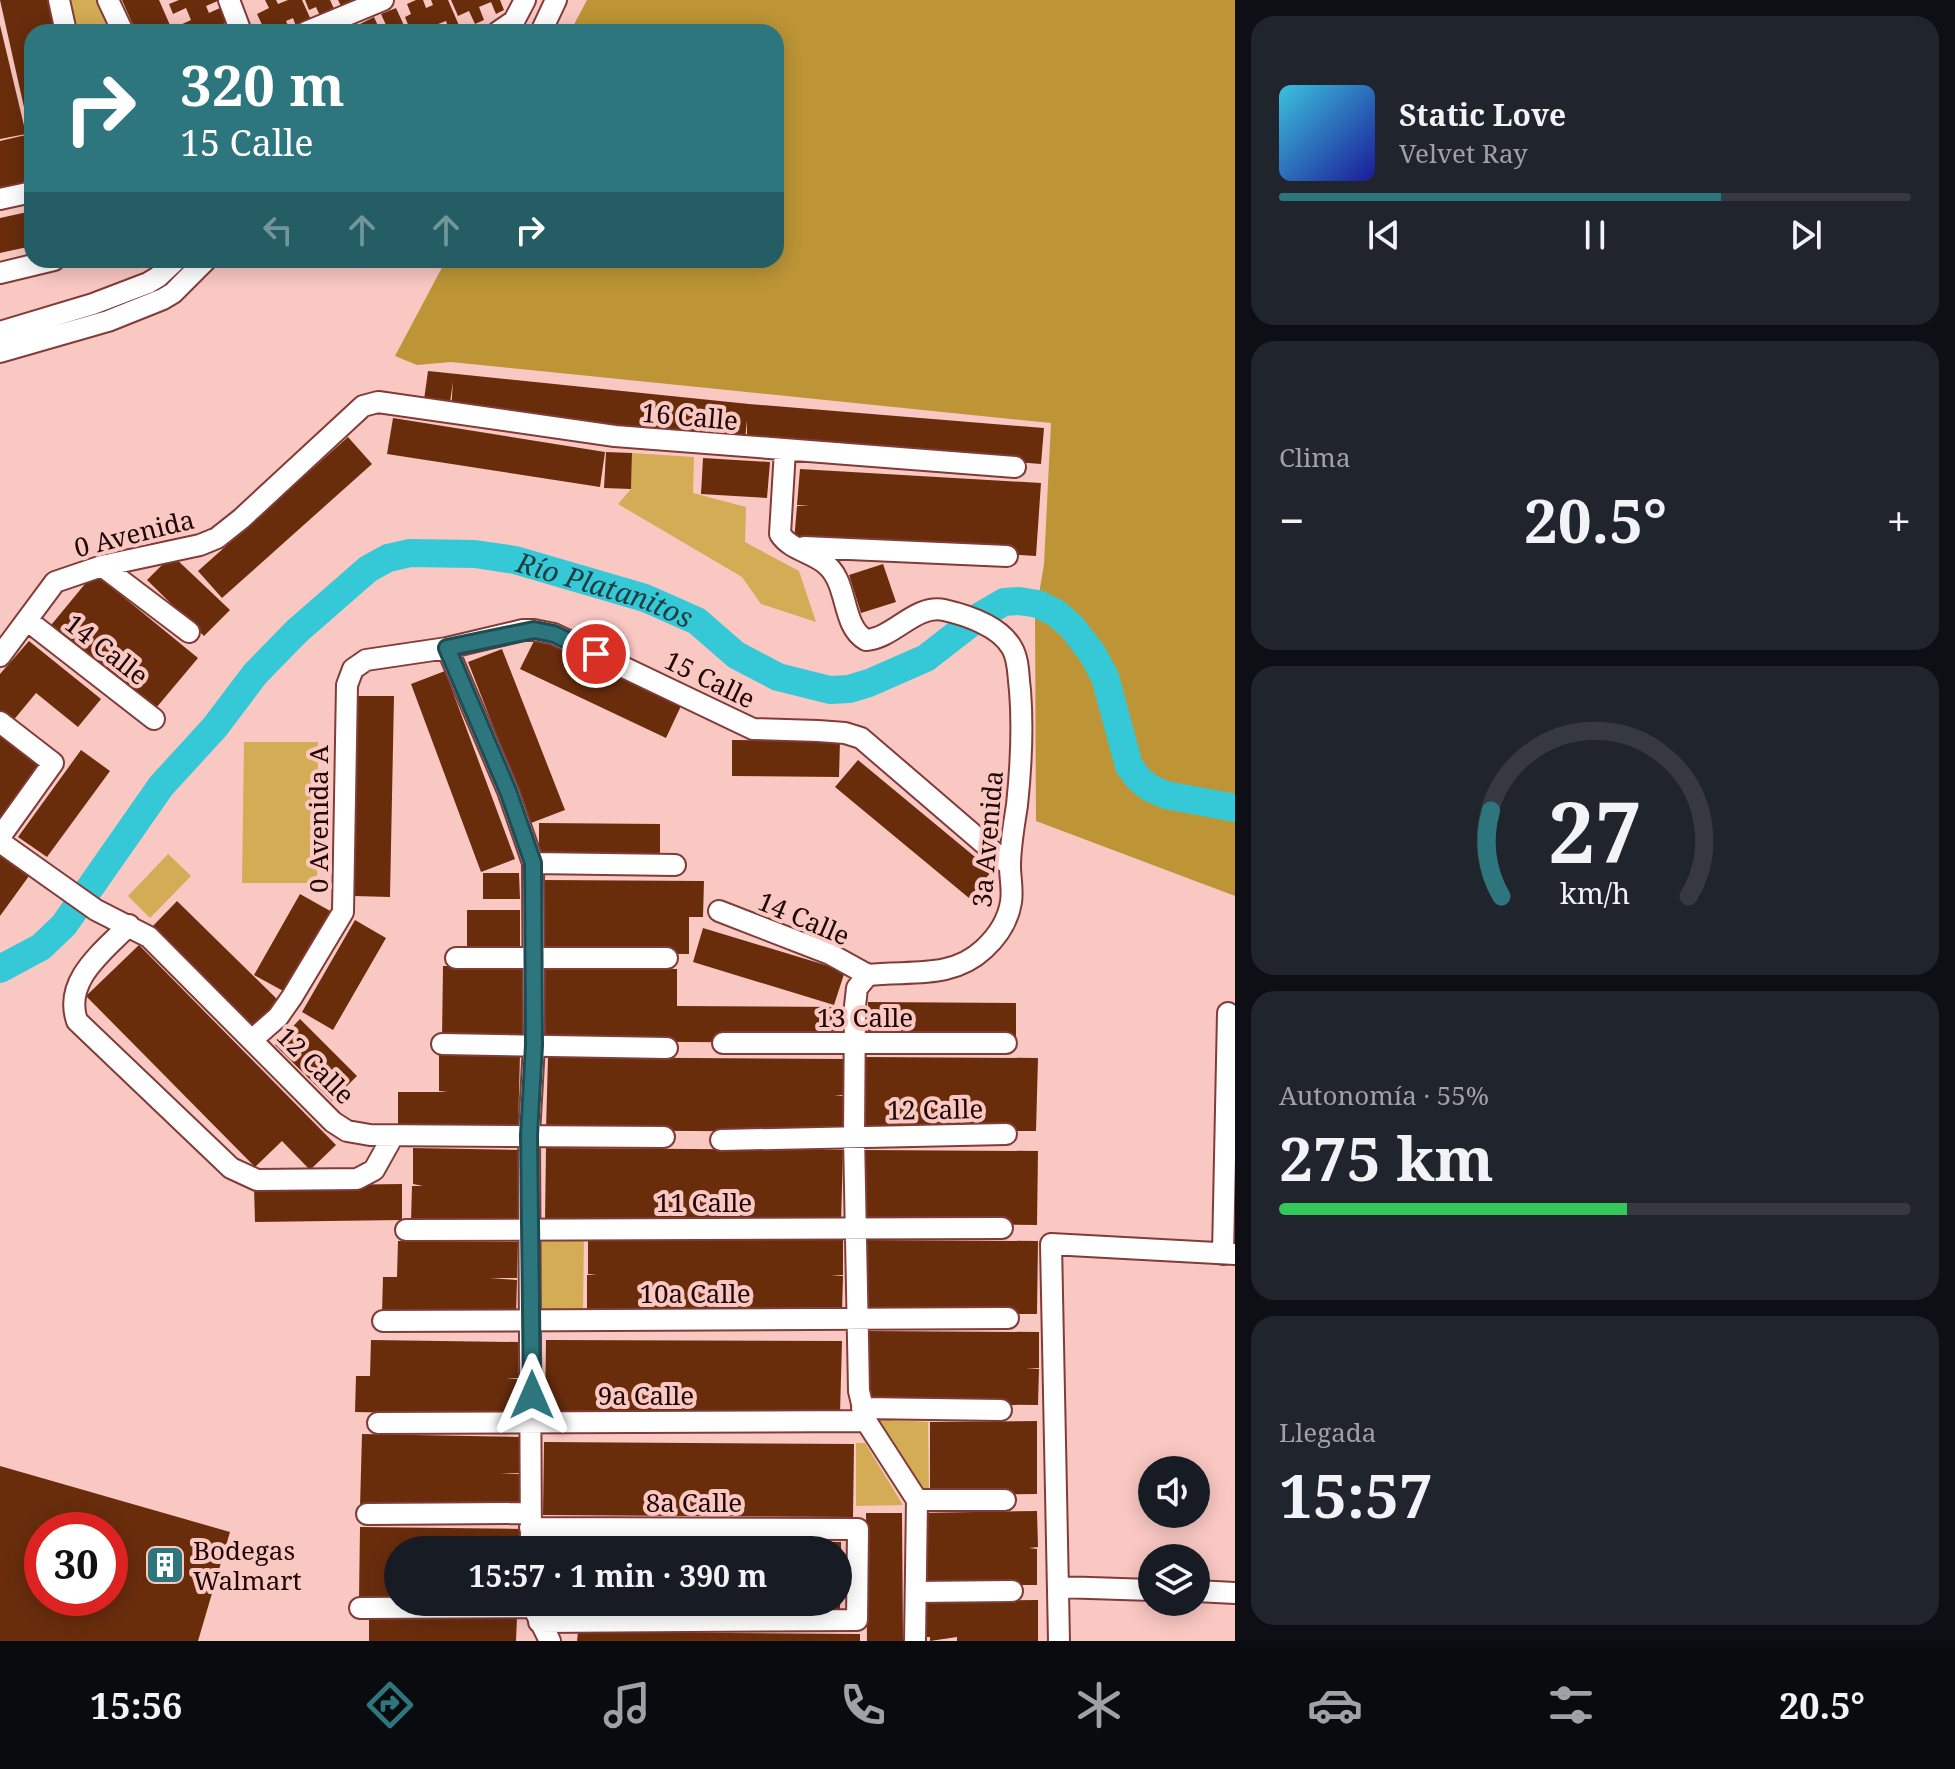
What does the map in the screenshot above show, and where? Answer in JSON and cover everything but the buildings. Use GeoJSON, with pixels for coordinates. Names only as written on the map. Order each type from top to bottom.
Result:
{"type":"FeatureCollection","features":[{"type":"Feature","properties":{"kind":"street"},"geometry":{"type":"LineString","coordinates":[[59,0],[64,24]]}},
{"type":"Feature","properties":{"kind":"street"},"geometry":{"type":"LineString","coordinates":[[108,0],[119,24]]}},
{"type":"Feature","properties":{"kind":"street"},"geometry":{"type":"LineString","coordinates":[[229,0],[238,24]]}},
{"type":"Feature","properties":{"kind":"street"},"geometry":{"type":"LineString","coordinates":[[325,24],[383,0]]}},
{"type":"Feature","properties":{"kind":"street"},"geometry":{"type":"LineString","coordinates":[[510,24],[525,0]]}},
{"type":"Feature","properties":{"kind":"street"},"geometry":{"type":"LineString","coordinates":[[545,24],[556,0]]}},
{"type":"Feature","properties":{"kind":"street"},"geometry":{"type":"LineString","coordinates":[[0,199],[24,194]]}},
{"type":"Feature","properties":{"kind":"street"},"geometry":{"type":"LineString","coordinates":[[0,273],[24,267]]}},
{"type":"Feature","properties":{"kind":"street"},"geometry":{"type":"LineString","coordinates":[[0,332],[134,289],[158,277],[168,268]]}},
{"type":"Feature","properties":{"kind":"street"},"geometry":{"type":"LineString","coordinates":[[0,352],[108,321],[163,299],[198,268]]}},
{"type":"Feature","properties":{"kind":"street","name":"16 Calle"},"geometry":{"type":"LineString","coordinates":[[363,406],[378,402],[615,436],[1015,467]]}},
{"type":"Feature","properties":{"kind":"street","name":"0 Avenida"},"geometry":{"type":"LineString","coordinates":[[0,656],[55,582],[102,566],[200,545],[217,538],[363,406]]}},
{"type":"Feature","properties":{"kind":"street"},"geometry":{"type":"LineString","coordinates":[[785,450],[779,531],[783,539],[796,547],[1007,556]]}},
{"type":"Feature","properties":{"kind":"street","name":"3a Avenida"},"geometry":{"type":"LineString","coordinates":[[796,547],[822,560],[832,571],[838,580],[854,629],[862,638],[871,640],[883,637],[923,612],[937,609],[955,613],[997,631],[1012,648],[1019,680],[1020,768],[1010,866],[1011,903],[1005,922],[983,951],[948,970],[926,974],[868,975]]}},
{"type":"Feature","properties":{"kind":"street"},"geometry":{"type":"LineString","coordinates":[[102,566],[189,632]]}},
{"type":"Feature","properties":{"kind":"street","name":"14 Calle"},"geometry":{"type":"LineString","coordinates":[[28,621],[154,719]]}},
{"type":"Feature","properties":{"kind":"street","name":"15 Calle"},"geometry":{"type":"LineString","coordinates":[[447,648],[523,630],[544,631],[753,729],[818,731],[861,738],[1010,866]]}},
{"type":"Feature","properties":{"kind":"street"},"geometry":{"type":"LineString","coordinates":[[447,648],[508,791],[533,863],[534,1045],[529,1135],[531,1536]]}},
{"type":"Feature","properties":{"kind":"street","name":"0 Avenida A"},"geometry":{"type":"LineString","coordinates":[[253,1039],[278,1017],[343,912],[345,708],[347,685],[353,669],[378,656],[447,648]]}},
{"type":"Feature","properties":{"kind":"street"},"geometry":{"type":"LineString","coordinates":[[0,722],[53,763],[0,839]]}},
{"type":"Feature","properties":{"kind":"street","name":"12 Calle"},"geometry":{"type":"LineString","coordinates":[[0,839],[96,910],[149,937],[338,1126],[358,1133],[393,1136],[664,1137]]}},
{"type":"Feature","properties":{"kind":"street"},"geometry":{"type":"LineString","coordinates":[[533,863],[675,865]]}},
{"type":"Feature","properties":{"kind":"street","name":"14 Calle"},"geometry":{"type":"LineString","coordinates":[[719,911],[830,954],[868,975]]}},
{"type":"Feature","properties":{"kind":"street"},"geometry":{"type":"LineString","coordinates":[[129,925],[78,982],[75,1016],[81,1026],[231,1168],[250,1178],[269,1181],[357,1179],[374,1170],[393,1136]]}},
{"type":"Feature","properties":{"kind":"street"},"geometry":{"type":"LineString","coordinates":[[456,958],[667,958]]}},
{"type":"Feature","properties":{"kind":"street"},"geometry":{"type":"LineString","coordinates":[[868,975],[857,988],[854,1136],[859,1391],[864,1414],[917,1500],[915,1641]]}},
{"type":"Feature","properties":{"kind":"street"},"geometry":{"type":"LineString","coordinates":[[1059,1641],[1051,1244],[1229,1254],[1228,1013]]}},
{"type":"Feature","properties":{"kind":"street","name":"13 Calle"},"geometry":{"type":"LineString","coordinates":[[723,1043],[1006,1043]]}},
{"type":"Feature","properties":{"kind":"street"},"geometry":{"type":"LineString","coordinates":[[442,1044],[667,1048]]}},
{"type":"Feature","properties":{"kind":"street","name":"12 Calle"},"geometry":{"type":"LineString","coordinates":[[721,1140],[1006,1134]]}},
{"type":"Feature","properties":{"kind":"street","name":"11 Calle"},"geometry":{"type":"LineString","coordinates":[[406,1230],[1002,1228]]}},
{"type":"Feature","properties":{"kind":"street","name":"10a Calle"},"geometry":{"type":"LineString","coordinates":[[383,1321],[1008,1318]]}},
{"type":"Feature","properties":{"kind":"street","name":"9a Calle"},"geometry":{"type":"LineString","coordinates":[[378,1423],[1001,1410]]}},
{"type":"Feature","properties":{"kind":"street"},"geometry":{"type":"LineString","coordinates":[[917,1500],[1005,1500]]}},
{"type":"Feature","properties":{"kind":"street","name":"8a Calle"},"geometry":{"type":"LineString","coordinates":[[367,1514],[858,1529],[857,1620],[728,1616]]}},
{"type":"Feature","properties":{"kind":"street"},"geometry":{"type":"LineString","coordinates":[[1059,1587],[1138,1590]]}},
{"type":"Feature","properties":{"kind":"street"},"geometry":{"type":"LineString","coordinates":[[916,1592],[1012,1591]]}},
{"type":"Feature","properties":{"kind":"street"},"geometry":{"type":"LineString","coordinates":[[1210,1592],[1235,1593]]}},
{"type":"Feature","properties":{"kind":"street"},"geometry":{"type":"LineString","coordinates":[[360,1608],[384,1608]]}},
{"type":"Feature","properties":{"kind":"street"},"geometry":{"type":"LineString","coordinates":[[530,1641],[534,1616]]}},
{"type":"Feature","properties":{"kind":"street"},"geometry":{"type":"LineString","coordinates":[[538,1616],[550,1641]]}},
{"type":"Feature","properties":{"kind":"shaded area"},"geometry":{"type":"Polygon","coordinates":[[[64,0],[96,0],[106,24],[69,24],[64,0]]]}},
{"type":"Feature","properties":{"kind":"shaded area"},"geometry":{"type":"Polygon","coordinates":[[[587,0],[1235,0],[1235,896],[1036,821],[1035,618],[1044,564],[1051,423],[451,362],[417,365],[395,356],[442,268],[784,268],[784,24],[574,24],[587,0]]]}},
{"type":"Feature","properties":{"kind":"shaded area"},"geometry":{"type":"Polygon","coordinates":[[[632,453],[694,457],[693,493],[746,507],[745,542],[799,571],[816,622],[761,604],[742,577],[618,504],[631,489],[632,453]]]}},
{"type":"Feature","properties":{"kind":"shaded area"},"geometry":{"type":"Polygon","coordinates":[[[244,742],[318,742],[317,883],[242,883],[244,742]]]}},
{"type":"Feature","properties":{"kind":"shaded area"},"geometry":{"type":"Polygon","coordinates":[[[168,854],[191,876],[150,918],[128,896],[168,854]]]}},
{"type":"Feature","properties":{"kind":"shaded area"},"geometry":{"type":"Polygon","coordinates":[[[538,1237],[584,1237],[583,1309],[538,1309],[538,1237]]]}},
{"type":"Feature","properties":{"kind":"shaded area"},"geometry":{"type":"Polygon","coordinates":[[[875,1419],[928,1422],[929,1495],[918,1495],[875,1419]]]}},
{"type":"Feature","properties":{"kind":"shaded area"},"geometry":{"type":"Polygon","coordinates":[[[856,1443],[865,1443],[903,1505],[856,1506],[856,1443]]]}},
{"type":"Feature","properties":{"kind":"waterway","name":"Río Platanitos"},"geometry":{"type":"LineString","coordinates":[[0,969],[41,947],[64,925],[161,786],[215,727],[255,674],[297,631],[368,569],[388,558],[410,553],[475,554],[515,560],[645,598],[697,621],[736,655],[778,677],[830,690],[869,683],[926,658],[980,616],[1004,602],[1038,604],[1056,613],[1072,627],[1092,653],[1105,677],[1129,766],[1139,779],[1166,795],[1235,808]]}},
{"type":"Feature","properties":{"kind":"place","name":"Bodegas Walmart"},"geometry":{"type":"Point","coordinates":[165,1565]}},
{"type":"Feature","properties":{"kind":"route"},"geometry":{"type":"LineString","coordinates":[[532,1395],[529,1135],[534,1045],[533,863],[508,791],[447,648],[534,630],[554,634],[596,654]]}}]}
